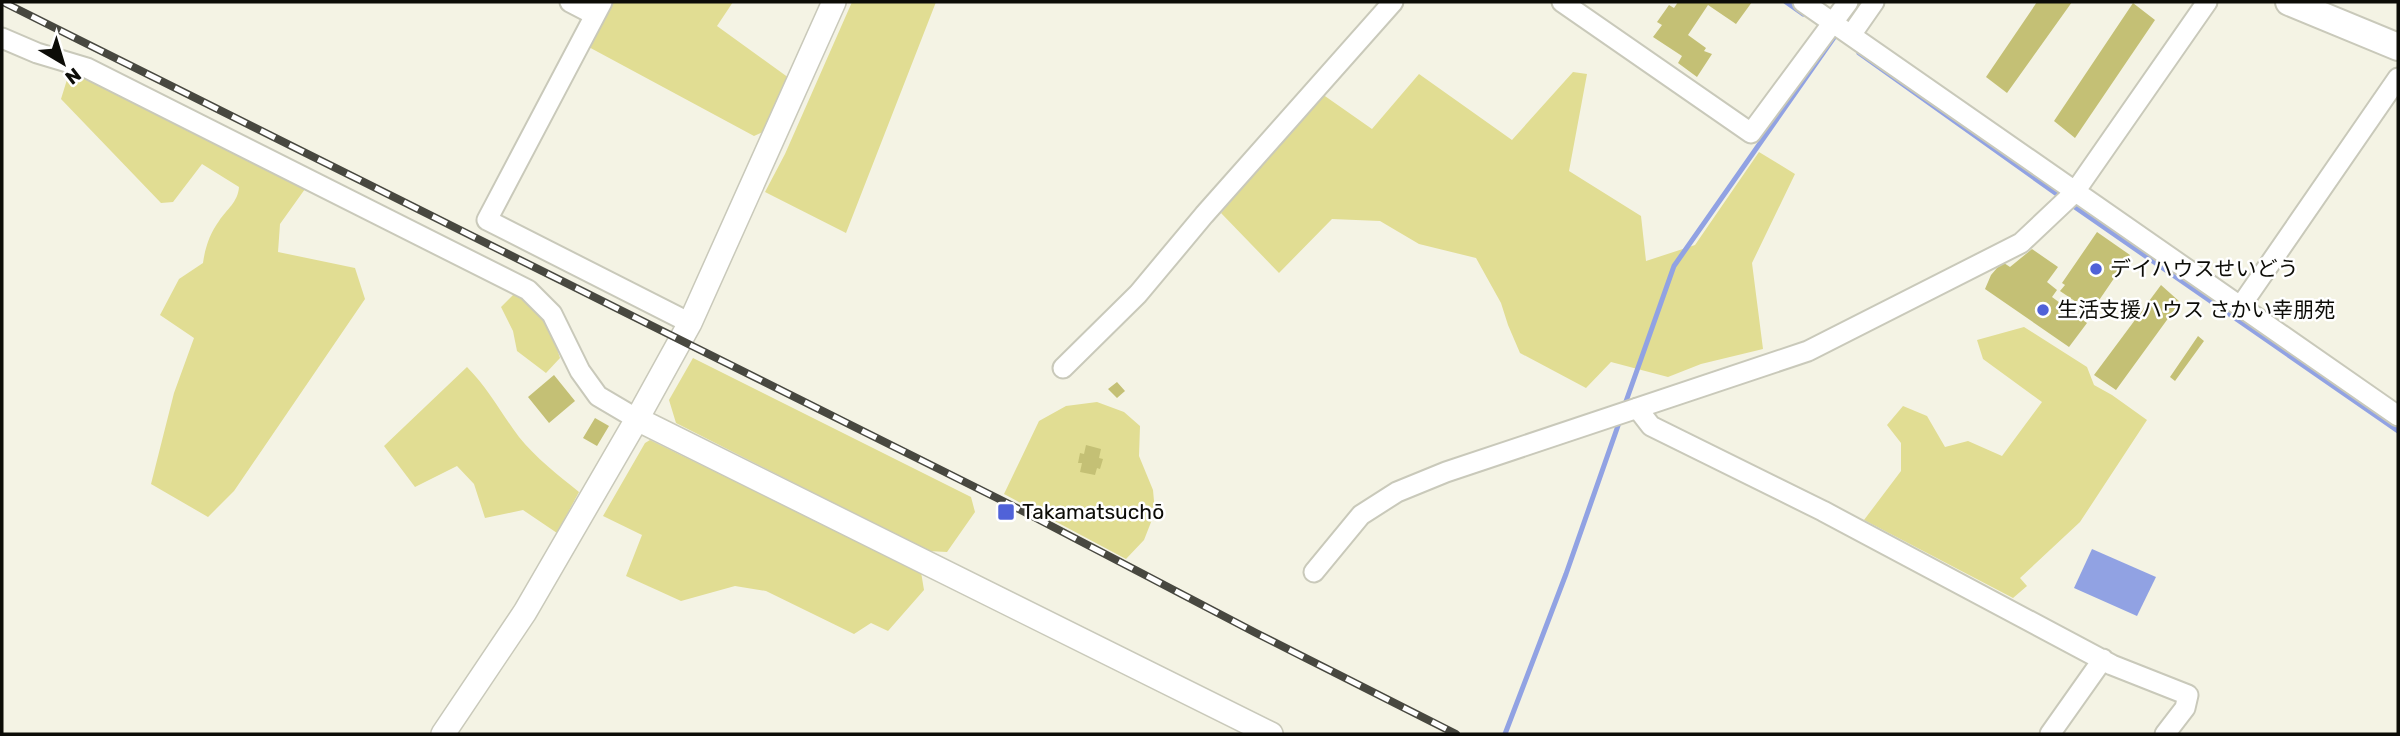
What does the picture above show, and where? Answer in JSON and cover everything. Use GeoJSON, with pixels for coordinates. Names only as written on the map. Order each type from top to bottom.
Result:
{"type":"FeatureCollection","features":[{"type":"Feature","properties":{"kind":"main road"},"geometry":{"type":"LineString","coordinates":[[2289,2],[2398,47]]}},
{"type":"Feature","properties":{"kind":"street"},"geometry":{"type":"LineString","coordinates":[[570,2],[599,8],[487,220],[690,323]]}},
{"type":"Feature","properties":{"kind":"street"},"geometry":{"type":"LineString","coordinates":[[443,734],[525,612],[690,323],[834,2]]}},
{"type":"Feature","properties":{"kind":"street"},"geometry":{"type":"LineString","coordinates":[[1063,368],[1138,294],[1204,215],[1393,2]]}},
{"type":"Feature","properties":{"kind":"street"},"geometry":{"type":"LineString","coordinates":[[1562,2],[1751,133],[1848,2]]}},
{"type":"Feature","properties":{"kind":"street"},"geometry":{"type":"LineString","coordinates":[[1803,2],[2071,197],[2240,307],[2398,416]]}},
{"type":"Feature","properties":{"kind":"street"},"geometry":{"type":"LineString","coordinates":[[1851,35],[1874,2]]}},
{"type":"Feature","properties":{"kind":"street"},"geometry":{"type":"LineString","coordinates":[[1314,572],[1361,515],[1397,492],[1446,472],[1808,351],[2021,243],[2071,197],[2207,2]]}},
{"type":"Feature","properties":{"kind":"street"},"geometry":{"type":"LineString","coordinates":[[2,38],[37,53],[87,68],[528,290],[552,314],[580,371],[598,396],[637,419],[1271,734]]}},
{"type":"Feature","properties":{"kind":"street"},"geometry":{"type":"LineString","coordinates":[[2240,307],[2398,78]]}},
{"type":"Feature","properties":{"kind":"street"},"geometry":{"type":"LineString","coordinates":[[1637,408],[1651,426],[1823,511],[2103,659],[2188,695],[2185,708],[2165,734]]}},
{"type":"Feature","properties":{"kind":"street"},"geometry":{"type":"LineString","coordinates":[[2050,734],[2103,659]]}},
{"type":"Feature","properties":{"kind":"shaded area"},"geometry":{"type":"Polygon","coordinates":[[[607,2],[733,2],[717,26],[789,78],[765,131],[754,136],[585,45],[607,2]]]}},
{"type":"Feature","properties":{"kind":"shaded area"},"geometry":{"type":"Polygon","coordinates":[[[852,2],[936,2],[846,233],[765,192],[785,154],[852,2]]]}},
{"type":"Feature","properties":{"kind":"shaded area"},"geometry":{"type":"Polygon","coordinates":[[[70,70],[255,159],[305,189],[280,224],[278,252],[355,268],[365,299],[234,491],[208,517],[151,484],[174,393],[194,338],[160,315],[179,279],[203,263],[211,236],[234,201],[239,187],[202,164],[173,202],[161,203],[61,99],[70,70]]]}},
{"type":"Feature","properties":{"kind":"shaded area"},"geometry":{"type":"Polygon","coordinates":[[[1573,72],[1587,74],[1569,171],[1641,216],[1646,261],[1695,245],[1759,152],[1795,174],[1752,263],[1763,349],[1701,364],[1668,377],[1611,362],[1586,388],[1520,353],[1501,303],[1476,258],[1419,244],[1380,221],[1332,219],[1279,273],[1221,213],[1322,94],[1372,129],[1419,74],[1512,140],[1573,72]]]}},
{"type":"Feature","properties":{"kind":"shaded area"},"geometry":{"type":"Polygon","coordinates":[[[515,293],[546,315],[560,358],[546,373],[517,351],[513,331],[501,307],[515,293]]]}},
{"type":"Feature","properties":{"kind":"shaded area"},"geometry":{"type":"Polygon","coordinates":[[[2024,327],[2087,367],[2094,385],[2147,420],[2080,522],[2020,578],[2027,586],[2013,598],[1864,520],[1901,471],[1901,443],[1887,425],[1903,406],[1927,416],[1945,447],[1968,441],[2002,456],[2042,402],[1983,359],[1977,340],[2024,327]]]}},
{"type":"Feature","properties":{"kind":"shaded area"},"geometry":{"type":"Polygon","coordinates":[[[693,358],[971,497],[975,512],[947,552],[928,551],[676,423],[669,400],[693,358]]]}},
{"type":"Feature","properties":{"kind":"shaded area"},"geometry":{"type":"Polygon","coordinates":[[[467,367],[526,445],[579,492],[557,533],[523,510],[485,518],[474,484],[457,466],[415,487],[384,446],[467,367]]]}},
{"type":"Feature","properties":{"kind":"shaded area"},"geometry":{"type":"Polygon","coordinates":[[[1097,402],[1124,412],[1140,426],[1139,456],[1153,490],[1155,512],[1144,540],[1126,559],[1004,494],[1039,421],[1066,406],[1097,402]]]}},
{"type":"Feature","properties":{"kind":"shaded area"},"geometry":{"type":"Polygon","coordinates":[[[650,440],[921,572],[924,590],[888,631],[871,623],[854,634],[766,591],[735,586],[681,601],[626,576],[642,535],[603,516],[645,443],[650,440]]]}},
{"type":"Feature","properties":{"kind":"water"},"geometry":{"type":"Polygon","coordinates":[[[2092,549],[2156,577],[2137,616],[2074,588],[2092,549]]]}},
{"type":"Feature","properties":{"kind":"building"},"geometry":{"type":"Polygon","coordinates":[[[1678,2],[1752,2],[1736,24],[1708,5],[1688,35],[1706,48],[1704,51],[1712,54],[1697,77],[1678,63],[1682,56],[1653,37],[1662,25],[1657,22],[1669,5],[1674,8],[1678,2]]]}},
{"type":"Feature","properties":{"kind":"building"},"geometry":{"type":"Polygon","coordinates":[[[2037,2],[2072,2],[2007,93],[1986,77],[2037,2]]]}},
{"type":"Feature","properties":{"kind":"building"},"geometry":{"type":"Polygon","coordinates":[[[2133,3],[2155,20],[2075,138],[2054,121],[2133,3]]]}},
{"type":"Feature","properties":{"kind":"building","name":"デイハウスせいどう"},"geometry":{"type":"Polygon","coordinates":[[[2097,232],[2130,255],[2091,312],[2060,291],[2065,285],[2062,283],[2097,232]]]}},
{"type":"Feature","properties":{"kind":"building","name":"生活支援ハウス さかい幸朋苑"},"geometry":{"type":"Polygon","coordinates":[[[2032,249],[2058,267],[2047,282],[2057,290],[2052,297],[2087,323],[2069,347],[1985,289],[1997,268],[2004,263],[2010,267],[2032,249]]]}},
{"type":"Feature","properties":{"kind":"building"},"geometry":{"type":"Polygon","coordinates":[[[2161,285],[2180,302],[2116,390],[2094,375],[2161,285]]]}},
{"type":"Feature","properties":{"kind":"building"},"geometry":{"type":"Polygon","coordinates":[[[2198,336],[2204,341],[2175,381],[2170,377],[2198,336]]]}},
{"type":"Feature","properties":{"kind":"building"},"geometry":{"type":"Polygon","coordinates":[[[554,375],[575,401],[549,423],[528,397],[554,375]]]}},
{"type":"Feature","properties":{"kind":"building"},"geometry":{"type":"Polygon","coordinates":[[[1117,382],[1125,391],[1117,398],[1108,389],[1117,382]]]}},
{"type":"Feature","properties":{"kind":"building"},"geometry":{"type":"Polygon","coordinates":[[[595,418],[609,426],[597,446],[583,438],[595,418]]]}},
{"type":"Feature","properties":{"kind":"building"},"geometry":{"type":"Polygon","coordinates":[[[1086,445],[1101,449],[1099,458],[1103,459],[1095,475],[1080,472],[1080,453],[1084,454],[1086,445]]]}},
{"type":"Feature","properties":{"kind":"waterway"},"geometry":{"type":"LineString","coordinates":[[1786,2],[1803,14]]}},
{"type":"Feature","properties":{"kind":"waterway"},"geometry":{"type":"LineString","coordinates":[[1858,7],[1861,2]]}},
{"type":"Feature","properties":{"kind":"waterway"},"geometry":{"type":"LineString","coordinates":[[1624,407],[1674,266],[1835,36]]}},
{"type":"Feature","properties":{"kind":"waterway"},"geometry":{"type":"LineString","coordinates":[[1859,53],[2061,197]]}},
{"type":"Feature","properties":{"kind":"waterway"},"geometry":{"type":"LineString","coordinates":[[2069,203],[2398,431]]}},
{"type":"Feature","properties":{"kind":"waterway"},"geometry":{"type":"LineString","coordinates":[[1505,734],[1566,574],[1620,420]]}},
{"type":"Feature","properties":{"kind":"railway"},"geometry":{"type":"LineString","coordinates":[[3,2],[1011,505],[1456,734]]}},
{"type":"Feature","properties":{"kind":"place","name":"デイハウスせいどう"},"geometry":{"type":"Point","coordinates":[2096,269]}},
{"type":"Feature","properties":{"kind":"place","name":"生活支援ハウス さかい幸朋苑"},"geometry":{"type":"Point","coordinates":[2043,310]}},
{"type":"Feature","properties":{"kind":"place","name":"Takamatsuchō"},"geometry":{"type":"Point","coordinates":[1006,512]}}]}
